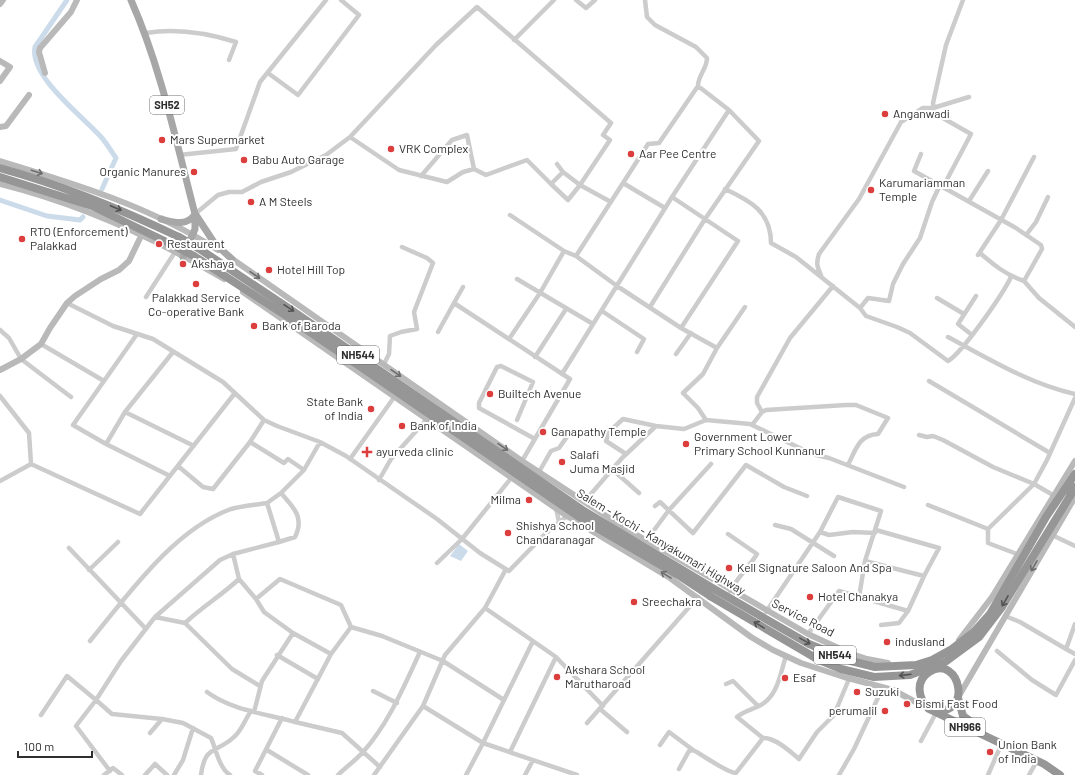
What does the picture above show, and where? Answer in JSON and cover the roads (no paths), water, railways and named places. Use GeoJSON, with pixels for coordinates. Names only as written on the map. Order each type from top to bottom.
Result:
{"type":"FeatureCollection","features":[{"type":"Feature","properties":{"kind":"highway","name":"Salem - Kochi - Kanyakumari Highway"},"geometry":{"type":"LineString","coordinates":[[0,168],[49,183],[115,207],[179,237],[198,248],[294,311],[584,511],[809,644],[851,661],[875,667],[916,665],[932,660],[952,649],[974,632],[990,614],[1046,517],[1075,474]]}},
{"type":"Feature","properties":{"kind":"highway","name":"Salem - Kochi - Kanyakumari Highway"},"geometry":{"type":"LineString","coordinates":[[0,177],[92,206],[175,249],[194,256],[285,315],[585,522],[665,567],[710,596],[819,660],[841,669],[874,676],[898,676],[917,673],[932,668],[957,655],[979,637],[990,625],[1075,487]]}},
{"type":"Feature","properties":{"kind":"highway"},"geometry":{"type":"LineString","coordinates":[[932,660],[932,670]]}},
{"type":"Feature","properties":{"kind":"highway"},"geometry":{"type":"LineString","coordinates":[[932,670],[944,670],[954,678],[959,690],[958,698],[946,709],[932,711],[923,702],[919,688],[925,675],[932,670]]}},
{"type":"Feature","properties":{"kind":"highway","name":"NH966"},"geometry":{"type":"LineString","coordinates":[[958,698],[963,716],[969,722],[1037,760],[1060,775]]}},
{"type":"Feature","properties":{"kind":"highway","name":"NH966"},"geometry":{"type":"LineString","coordinates":[[932,711],[1046,761],[1067,775]]}},
{"type":"Feature","properties":{"kind":"main road","name":"SH52"},"geometry":{"type":"LineString","coordinates":[[131,0],[146,33],[164,90],[179,155],[195,214]]}},
{"type":"Feature","properties":{"kind":"main road"},"geometry":{"type":"LineString","coordinates":[[161,219],[174,223],[185,223],[195,214]]}},
{"type":"Feature","properties":{"kind":"main road"},"geometry":{"type":"LineString","coordinates":[[183,256],[195,229],[195,214]]}},
{"type":"Feature","properties":{"kind":"main road"},"geometry":{"type":"LineString","coordinates":[[195,214],[207,233],[232,259]]}},
{"type":"Feature","properties":{"kind":"street"},"geometry":{"type":"LineString","coordinates":[[0,4],[3,0]]}},
{"type":"Feature","properties":{"kind":"street"},"geometry":{"type":"LineString","coordinates":[[45,73],[39,52],[40,48],[71,12],[77,0]]}},
{"type":"Feature","properties":{"kind":"street"},"geometry":{"type":"LineString","coordinates":[[179,155],[236,149],[260,82],[326,0]]}},
{"type":"Feature","properties":{"kind":"street"},"geometry":{"type":"LineString","coordinates":[[268,73],[298,95],[359,15],[341,0]]}},
{"type":"Feature","properties":{"kind":"street"},"geometry":{"type":"LineString","coordinates":[[514,40],[554,0]]}},
{"type":"Feature","properties":{"kind":"street"},"geometry":{"type":"LineString","coordinates":[[576,0],[586,8],[595,0]]}},
{"type":"Feature","properties":{"kind":"street"},"geometry":{"type":"LineString","coordinates":[[576,256],[648,144],[659,143],[698,86],[698,78],[707,64],[707,58],[696,48],[655,25],[648,17],[645,0]]}},
{"type":"Feature","properties":{"kind":"street"},"geometry":{"type":"LineString","coordinates":[[860,308],[868,298],[889,301],[893,284],[903,264],[920,238],[932,202],[971,134],[934,113],[933,108],[937,80],[946,44],[964,0]]}},
{"type":"Feature","properties":{"kind":"street"},"geometry":{"type":"LineString","coordinates":[[195,214],[218,195],[229,192],[242,192],[261,182],[290,172],[326,155],[350,137],[436,45],[478,7],[514,40],[612,123],[604,135],[610,140],[580,185],[568,200],[527,160],[486,175],[474,169],[463,172],[447,182],[399,170],[350,137]]}},
{"type":"Feature","properties":{"kind":"street"},"geometry":{"type":"LineString","coordinates":[[146,33],[162,30],[181,31],[217,36],[236,42],[229,60]]}},
{"type":"Feature","properties":{"kind":"street"},"geometry":{"type":"LineString","coordinates":[[0,60],[10,67],[0,81]]}},
{"type":"Feature","properties":{"kind":"street"},"geometry":{"type":"LineString","coordinates":[[650,307],[705,219],[759,141],[729,110],[698,86]]}},
{"type":"Feature","properties":{"kind":"street"},"geometry":{"type":"LineString","coordinates":[[0,127],[6,126],[29,96]]}},
{"type":"Feature","properties":{"kind":"street"},"geometry":{"type":"LineString","coordinates":[[822,277],[817,268],[816,261],[819,254],[859,199],[901,122],[923,108],[933,108],[969,98]]}},
{"type":"Feature","properties":{"kind":"street"},"geometry":{"type":"LineString","coordinates":[[562,374],[665,208],[729,110]]}},
{"type":"Feature","properties":{"kind":"street"},"geometry":{"type":"LineString","coordinates":[[421,176],[452,140],[468,135],[474,169]]}},
{"type":"Feature","properties":{"kind":"street"},"geometry":{"type":"LineString","coordinates":[[921,154],[914,171],[969,201],[1041,245],[1042,249],[1024,282]]}},
{"type":"Feature","properties":{"kind":"street"},"geometry":{"type":"LineString","coordinates":[[1034,157],[1001,220],[979,254],[1012,277],[1024,282],[1039,298],[1075,326]]}},
{"type":"Feature","properties":{"kind":"street","name":"Service Road"},"geometry":{"type":"LineString","coordinates":[[0,161],[101,193],[161,219],[192,235],[232,259],[522,461],[646,541],[730,591],[808,634],[867,659],[884,663],[916,665]]}},
{"type":"Feature","properties":{"kind":"street"},"geometry":{"type":"LineString","coordinates":[[557,164],[562,172],[580,185],[611,202]]}},
{"type":"Feature","properties":{"kind":"street"},"geometry":{"type":"LineString","coordinates":[[969,201],[988,171]]}},
{"type":"Feature","properties":{"kind":"street"},"geometry":{"type":"LineString","coordinates":[[551,184],[562,172]]}},
{"type":"Feature","properties":{"kind":"street"},"geometry":{"type":"LineString","coordinates":[[623,183],[665,208]]}},
{"type":"Feature","properties":{"kind":"street"},"geometry":{"type":"LineString","coordinates":[[0,184],[59,200],[175,249],[183,256],[223,279],[395,396],[567,516],[670,578],[751,637],[808,666],[849,679],[894,690],[932,711],[921,741]]}},
{"type":"Feature","properties":{"kind":"street"},"geometry":{"type":"LineString","coordinates":[[725,189],[760,210],[768,220],[771,230],[771,242],[796,257],[834,286],[860,308],[866,316],[910,333],[946,361],[953,358],[972,335],[1012,277]]}},
{"type":"Feature","properties":{"kind":"street"},"geometry":{"type":"LineString","coordinates":[[672,197],[738,240],[681,328]]}},
{"type":"Feature","properties":{"kind":"street"},"geometry":{"type":"LineString","coordinates":[[1026,235],[1036,222],[1048,197]]}},
{"type":"Feature","properties":{"kind":"street"},"geometry":{"type":"LineString","coordinates":[[510,215],[564,251],[576,256],[617,286],[681,328],[717,348]]}},
{"type":"Feature","properties":{"kind":"street"},"geometry":{"type":"LineString","coordinates":[[0,370],[21,359],[41,344],[67,303],[100,279],[119,270],[129,261],[142,234]]}},
{"type":"Feature","properties":{"kind":"street"},"geometry":{"type":"LineString","coordinates":[[384,364],[389,354],[390,336],[417,329],[414,312],[433,263],[427,258],[402,247]]}},
{"type":"Feature","properties":{"kind":"street"},"geometry":{"type":"LineString","coordinates":[[146,297],[175,249]]}},
{"type":"Feature","properties":{"kind":"street"},"geometry":{"type":"LineString","coordinates":[[508,339],[540,293],[564,251]]}},
{"type":"Feature","properties":{"kind":"street"},"geometry":{"type":"LineString","coordinates":[[518,279],[593,324]]}},
{"type":"Feature","properties":{"kind":"street"},"geometry":{"type":"LineString","coordinates":[[762,412],[757,403],[757,397],[790,338],[834,286]]}},
{"type":"Feature","properties":{"kind":"street"},"geometry":{"type":"LineString","coordinates":[[438,332],[463,287]]}},
{"type":"Feature","properties":{"kind":"street"},"geometry":{"type":"LineString","coordinates":[[972,335],[958,324],[976,296]]}},
{"type":"Feature","properties":{"kind":"street"},"geometry":{"type":"LineString","coordinates":[[937,298],[964,314]]}},
{"type":"Feature","properties":{"kind":"street"},"geometry":{"type":"LineString","coordinates":[[67,303],[113,326],[153,339],[223,382],[264,420],[320,442],[350,459],[480,553],[510,571],[559,522],[567,516]]}},
{"type":"Feature","properties":{"kind":"street"},"geometry":{"type":"LineString","coordinates":[[454,303],[570,379],[522,461]]}},
{"type":"Feature","properties":{"kind":"street"},"geometry":{"type":"LineString","coordinates":[[706,420],[698,408],[683,393],[703,374],[717,348],[745,307]]}},
{"type":"Feature","properties":{"kind":"street"},"geometry":{"type":"LineString","coordinates":[[535,357],[566,309]]}},
{"type":"Feature","properties":{"kind":"street"},"geometry":{"type":"LineString","coordinates":[[602,311],[644,339],[637,352]]}},
{"type":"Feature","properties":{"kind":"street"},"geometry":{"type":"LineString","coordinates":[[0,330],[9,338],[21,359],[71,397]]}},
{"type":"Feature","properties":{"kind":"street"},"geometry":{"type":"LineString","coordinates":[[676,354],[691,333]]}},
{"type":"Feature","properties":{"kind":"street"},"geometry":{"type":"LineString","coordinates":[[137,334],[73,425],[106,444],[170,476]]}},
{"type":"Feature","properties":{"kind":"street"},"geometry":{"type":"LineString","coordinates":[[948,337],[995,363],[1055,390],[1075,394]]}},
{"type":"Feature","properties":{"kind":"street"},"geometry":{"type":"LineString","coordinates":[[41,344],[104,381]]}},
{"type":"Feature","properties":{"kind":"street"},"geometry":{"type":"LineString","coordinates":[[106,444],[125,412],[172,352]]}},
{"type":"Feature","properties":{"kind":"street"},"geometry":{"type":"LineString","coordinates":[[517,420],[533,382],[501,366],[497,367],[479,403],[479,408],[535,439]]}},
{"type":"Feature","properties":{"kind":"street"},"geometry":{"type":"LineString","coordinates":[[929,381],[1050,453]]}},
{"type":"Feature","properties":{"kind":"street"},"geometry":{"type":"LineString","coordinates":[[31,464],[140,514],[178,466],[192,445],[235,393]]}},
{"type":"Feature","properties":{"kind":"street"},"geometry":{"type":"LineString","coordinates":[[0,396],[29,433],[31,464]]}},
{"type":"Feature","properties":{"kind":"street"},"geometry":{"type":"LineString","coordinates":[[350,459],[395,396]]}},
{"type":"Feature","properties":{"kind":"street"},"geometry":{"type":"LineString","coordinates":[[1017,554],[988,543],[988,529],[1025,495],[1034,484],[1075,398]]}},
{"type":"Feature","properties":{"kind":"street"},"geometry":{"type":"LineString","coordinates":[[752,425],[762,412],[798,407],[856,405],[888,418],[878,434],[869,434],[860,441],[848,465]]}},
{"type":"Feature","properties":{"kind":"street"},"geometry":{"type":"LineString","coordinates":[[125,412],[192,445]]}},
{"type":"Feature","properties":{"kind":"street"},"geometry":{"type":"LineString","coordinates":[[379,480],[391,459],[427,419]]}},
{"type":"Feature","properties":{"kind":"street"},"geometry":{"type":"LineString","coordinates":[[626,454],[606,441],[609,432],[623,419],[656,426],[684,429],[706,420],[731,421],[752,425],[812,454],[848,465],[904,487]]}},
{"type":"Feature","properties":{"kind":"street"},"geometry":{"type":"LineString","coordinates":[[178,466],[204,487],[213,489],[250,442],[264,420]]}},
{"type":"Feature","properties":{"kind":"street"},"geometry":{"type":"LineString","coordinates":[[584,502],[626,454],[656,426]]}},
{"type":"Feature","properties":{"kind":"street"},"geometry":{"type":"LineString","coordinates":[[539,472],[550,451],[559,448],[569,434]]}},
{"type":"Feature","properties":{"kind":"street"},"geometry":{"type":"LineString","coordinates":[[919,435],[926,437],[933,436],[942,440],[993,467],[1034,484],[1053,495]]}},
{"type":"Feature","properties":{"kind":"street"},"geometry":{"type":"LineString","coordinates":[[250,442],[284,463],[288,459],[304,470]]}},
{"type":"Feature","properties":{"kind":"street"},"geometry":{"type":"LineString","coordinates":[[90,641],[162,554],[205,522],[232,509],[267,503],[281,493],[304,470],[320,442]]}},
{"type":"Feature","properties":{"kind":"street"},"geometry":{"type":"LineString","coordinates":[[952,649],[978,617],[1075,461]]}},
{"type":"Feature","properties":{"kind":"street"},"geometry":{"type":"LineString","coordinates":[[0,481],[31,464]]}},
{"type":"Feature","properties":{"kind":"street"},"geometry":{"type":"LineString","coordinates":[[646,541],[668,510],[711,464]]}},
{"type":"Feature","properties":{"kind":"street"},"geometry":{"type":"LineString","coordinates":[[655,506],[660,502],[693,533],[746,465],[784,487],[807,496]]}},
{"type":"Feature","properties":{"kind":"street"},"geometry":{"type":"LineString","coordinates":[[612,469],[639,493]]}},
{"type":"Feature","properties":{"kind":"street"},"geometry":{"type":"LineString","coordinates":[[437,563],[462,539],[512,477]]}},
{"type":"Feature","properties":{"kind":"street"},"geometry":{"type":"LineString","coordinates":[[110,771],[76,726],[96,700],[120,661],[155,617],[220,560],[233,554],[279,542],[295,536],[299,528],[296,511],[281,493]]}},
{"type":"Feature","properties":{"kind":"street"},"geometry":{"type":"LineString","coordinates":[[766,612],[820,532],[838,497],[881,511],[876,532],[865,561],[859,597]]}},
{"type":"Feature","properties":{"kind":"street"},"geometry":{"type":"LineString","coordinates":[[958,698],[962,687],[1074,499]]}},
{"type":"Feature","properties":{"kind":"street"},"geometry":{"type":"LineString","coordinates":[[267,503],[279,542]]}},
{"type":"Feature","properties":{"kind":"street"},"geometry":{"type":"LineString","coordinates":[[928,505],[988,529]]}},
{"type":"Feature","properties":{"kind":"street"},"geometry":{"type":"LineString","coordinates":[[556,508],[559,522]]}},
{"type":"Feature","properties":{"kind":"street"},"geometry":{"type":"LineString","coordinates":[[775,525],[785,526],[834,556]]}},
{"type":"Feature","properties":{"kind":"street"},"geometry":{"type":"LineString","coordinates":[[820,532],[829,535],[853,532],[876,532],[939,548],[908,611],[899,623],[881,625]]}},
{"type":"Feature","properties":{"kind":"street"},"geometry":{"type":"LineString","coordinates":[[728,534],[757,554],[747,569],[736,579],[730,591]]}},
{"type":"Feature","properties":{"kind":"street"},"geometry":{"type":"LineString","coordinates":[[1052,534],[1075,546]]}},
{"type":"Feature","properties":{"kind":"street"},"geometry":{"type":"LineString","coordinates":[[89,570],[118,542]]}},
{"type":"Feature","properties":{"kind":"street"},"geometry":{"type":"LineString","coordinates":[[69,548],[146,629]]}},
{"type":"Feature","properties":{"kind":"street"},"geometry":{"type":"LineString","coordinates":[[233,554],[239,579],[256,599],[264,612],[293,633],[331,654]]}},
{"type":"Feature","properties":{"kind":"street"},"geometry":{"type":"LineString","coordinates":[[865,561],[924,576]]}},
{"type":"Feature","properties":{"kind":"street"},"geometry":{"type":"LineString","coordinates":[[374,775],[423,706],[445,655],[485,608],[506,569]]}},
{"type":"Feature","properties":{"kind":"street"},"geometry":{"type":"LineString","coordinates":[[185,623],[197,611],[227,591],[239,579]]}},
{"type":"Feature","properties":{"kind":"street"},"geometry":{"type":"LineString","coordinates":[[256,599],[280,579],[340,605],[352,627],[382,636],[443,661],[504,700]]}},
{"type":"Feature","properties":{"kind":"street"},"geometry":{"type":"LineString","coordinates":[[808,634],[839,591],[908,611]]}},
{"type":"Feature","properties":{"kind":"street"},"geometry":{"type":"LineString","coordinates":[[587,723],[698,597]]}},
{"type":"Feature","properties":{"kind":"street"},"geometry":{"type":"LineString","coordinates":[[485,608],[556,657],[601,708],[627,732]]}},
{"type":"Feature","properties":{"kind":"street"},"geometry":{"type":"LineString","coordinates":[[1005,616],[1025,624],[1066,650],[1075,654]]}},
{"type":"Feature","properties":{"kind":"street"},"geometry":{"type":"LineString","coordinates":[[155,617],[185,623],[232,669],[260,686]]}},
{"type":"Feature","properties":{"kind":"street"},"geometry":{"type":"LineString","coordinates":[[1066,650],[1075,624]]}},
{"type":"Feature","properties":{"kind":"street"},"geometry":{"type":"LineString","coordinates":[[295,722],[302,706],[331,654],[352,627]]}},
{"type":"Feature","properties":{"kind":"street"},"geometry":{"type":"LineString","coordinates":[[201,775],[205,757],[208,753],[236,735],[252,711],[262,680],[277,655],[293,633]]}},
{"type":"Feature","properties":{"kind":"street"},"geometry":{"type":"LineString","coordinates":[[466,775],[533,641]]}},
{"type":"Feature","properties":{"kind":"street"},"geometry":{"type":"LineString","coordinates":[[997,650],[1032,680],[1056,695],[1075,660]]}},
{"type":"Feature","properties":{"kind":"street"},"geometry":{"type":"LineString","coordinates":[[338,775],[363,752],[396,703],[420,652]]}},
{"type":"Feature","properties":{"kind":"street"},"geometry":{"type":"LineString","coordinates":[[277,655],[318,679]]}},
{"type":"Feature","properties":{"kind":"street"},"geometry":{"type":"LineString","coordinates":[[786,656],[772,696],[758,706],[743,711],[737,717],[763,738],[774,741],[799,759],[817,732],[834,715],[849,679]]}},
{"type":"Feature","properties":{"kind":"street"},"geometry":{"type":"LineString","coordinates":[[510,752],[556,657]]}},
{"type":"Feature","properties":{"kind":"street"},"geometry":{"type":"LineString","coordinates":[[42,715],[67,676],[112,714],[162,719],[183,723],[211,738],[220,762],[230,775]]}},
{"type":"Feature","properties":{"kind":"street"},"geometry":{"type":"LineString","coordinates":[[726,684],[733,681],[758,706]]}},
{"type":"Feature","properties":{"kind":"street"},"geometry":{"type":"LineString","coordinates":[[839,775],[854,749],[883,688]]}},
{"type":"Feature","properties":{"kind":"street"},"geometry":{"type":"LineString","coordinates":[[373,691],[396,703]]}},
{"type":"Feature","properties":{"kind":"street"},"geometry":{"type":"LineString","coordinates":[[207,692],[214,697],[252,711],[342,733],[380,767]]}},
{"type":"Feature","properties":{"kind":"street"},"geometry":{"type":"LineString","coordinates":[[423,706],[483,743],[577,775]]}},
{"type":"Feature","properties":{"kind":"street"},"geometry":{"type":"LineString","coordinates":[[262,775],[255,772],[282,718]]}},
{"type":"Feature","properties":{"kind":"street"},"geometry":{"type":"LineString","coordinates":[[150,733],[162,719]]}},
{"type":"Feature","properties":{"kind":"street"},"geometry":{"type":"LineString","coordinates":[[174,775],[183,760],[192,728]]}},
{"type":"Feature","properties":{"kind":"street"},"geometry":{"type":"LineString","coordinates":[[660,744],[669,732],[693,750],[713,760],[731,773],[736,773],[763,738]]}},
{"type":"Feature","properties":{"kind":"street"},"geometry":{"type":"LineString","coordinates":[[988,775],[1002,741]]}},
{"type":"Feature","properties":{"kind":"street"},"geometry":{"type":"LineString","coordinates":[[267,750],[308,775]]}},
{"type":"Feature","properties":{"kind":"street"},"geometry":{"type":"LineString","coordinates":[[680,769],[689,752],[693,750]]}},
{"type":"Feature","properties":{"kind":"street"},"geometry":{"type":"LineString","coordinates":[[525,775],[532,760]]}},
{"type":"Feature","properties":{"kind":"street"},"geometry":{"type":"LineString","coordinates":[[1029,775],[1037,760]]}},
{"type":"Feature","properties":{"kind":"street"},"geometry":{"type":"LineString","coordinates":[[147,773],[155,764],[167,775]]}},
{"type":"Feature","properties":{"kind":"street"},"geometry":{"type":"LineString","coordinates":[[104,775],[113,768],[122,775]]}},
{"type":"Feature","properties":{"kind":"water"},"geometry":{"type":"Polygon","coordinates":[[[459,544],[468,551],[461,561],[450,556],[459,544]]]}},
{"type":"Feature","properties":{"kind":"waterway"},"geometry":{"type":"LineString","coordinates":[[67,0],[35,47],[35,59],[40,71],[49,83],[71,108],[94,129],[116,158],[102,189]]}},
{"type":"Feature","properties":{"kind":"waterway"},"geometry":{"type":"LineString","coordinates":[[0,200],[47,216],[80,220],[83,217]]}},
{"type":"Feature","properties":{"kind":"place","name":"Anganwadi"},"geometry":{"type":"Point","coordinates":[885,114]}},
{"type":"Feature","properties":{"kind":"place","name":"Mars Supermarket"},"geometry":{"type":"Point","coordinates":[162,140]}},
{"type":"Feature","properties":{"kind":"place","name":"VRK Complex"},"geometry":{"type":"Point","coordinates":[391,149]}},
{"type":"Feature","properties":{"kind":"place","name":"Aar Pee Centre"},"geometry":{"type":"Point","coordinates":[631,154]}},
{"type":"Feature","properties":{"kind":"place","name":"Babu Auto Garage"},"geometry":{"type":"Point","coordinates":[244,160]}},
{"type":"Feature","properties":{"kind":"place","name":"Organic Manures"},"geometry":{"type":"Point","coordinates":[194,172]}},
{"type":"Feature","properties":{"kind":"place","name":"Karumariamman Temple"},"geometry":{"type":"Point","coordinates":[871,190]}},
{"type":"Feature","properties":{"kind":"place","name":"A M Steels"},"geometry":{"type":"Point","coordinates":[251,202]}},
{"type":"Feature","properties":{"kind":"place","name":"RTO (Enforcement) Palakkad"},"geometry":{"type":"Point","coordinates":[22,239]}},
{"type":"Feature","properties":{"kind":"place","name":"Restaurent"},"geometry":{"type":"Point","coordinates":[159,244]}},
{"type":"Feature","properties":{"kind":"place","name":"Akshaya"},"geometry":{"type":"Point","coordinates":[183,264]}},
{"type":"Feature","properties":{"kind":"place","name":"Hotel Hill Top"},"geometry":{"type":"Point","coordinates":[269,270]}},
{"type":"Feature","properties":{"kind":"place","name":"Palakkad Service Co-operative Bank"},"geometry":{"type":"Point","coordinates":[196,284]}},
{"type":"Feature","properties":{"kind":"place","name":"Bank of Baroda"},"geometry":{"type":"Point","coordinates":[254,326]}},
{"type":"Feature","properties":{"kind":"place","name":"Builtech Avenue"},"geometry":{"type":"Point","coordinates":[490,394]}},
{"type":"Feature","properties":{"kind":"place","name":"State Bank of India"},"geometry":{"type":"Point","coordinates":[371,409]}},
{"type":"Feature","properties":{"kind":"place","name":"Bank of India"},"geometry":{"type":"Point","coordinates":[402,426]}},
{"type":"Feature","properties":{"kind":"place","name":"Ganapathy Temple"},"geometry":{"type":"Point","coordinates":[543,432]}},
{"type":"Feature","properties":{"kind":"place","name":"Government Lower Primary School Kunnanur"},"geometry":{"type":"Point","coordinates":[686,444]}},
{"type":"Feature","properties":{"kind":"place","name":"ayurveda clinic"},"geometry":{"type":"Point","coordinates":[367,452]}},
{"type":"Feature","properties":{"kind":"place","name":"Salafi Juma Masjid"},"geometry":{"type":"Point","coordinates":[562,462]}},
{"type":"Feature","properties":{"kind":"place","name":"Milma"},"geometry":{"type":"Point","coordinates":[529,500]}},
{"type":"Feature","properties":{"kind":"place","name":"Shishya School Chandaranagar"},"geometry":{"type":"Point","coordinates":[508,533]}},
{"type":"Feature","properties":{"kind":"place","name":"Kell Signature Saloon And Spa"},"geometry":{"type":"Point","coordinates":[729,568]}},
{"type":"Feature","properties":{"kind":"place","name":"Hotel Chanakya"},"geometry":{"type":"Point","coordinates":[810,597]}},
{"type":"Feature","properties":{"kind":"place","name":"Sreechakra"},"geometry":{"type":"Point","coordinates":[634,602]}},
{"type":"Feature","properties":{"kind":"place","name":"indusland"},"geometry":{"type":"Point","coordinates":[887,642]}},
{"type":"Feature","properties":{"kind":"place","name":"Akshara School Marutharoad"},"geometry":{"type":"Point","coordinates":[557,677]}},
{"type":"Feature","properties":{"kind":"place","name":"Esaf"},"geometry":{"type":"Point","coordinates":[785,678]}},
{"type":"Feature","properties":{"kind":"place","name":"Suzuki"},"geometry":{"type":"Point","coordinates":[857,692]}},
{"type":"Feature","properties":{"kind":"place","name":"Bismi Fast Food"},"geometry":{"type":"Point","coordinates":[907,704]}},
{"type":"Feature","properties":{"kind":"place","name":"perumalil"},"geometry":{"type":"Point","coordinates":[885,711]}},
{"type":"Feature","properties":{"kind":"place","name":"Union Bank of India"},"geometry":{"type":"Point","coordinates":[990,752]}}]}
